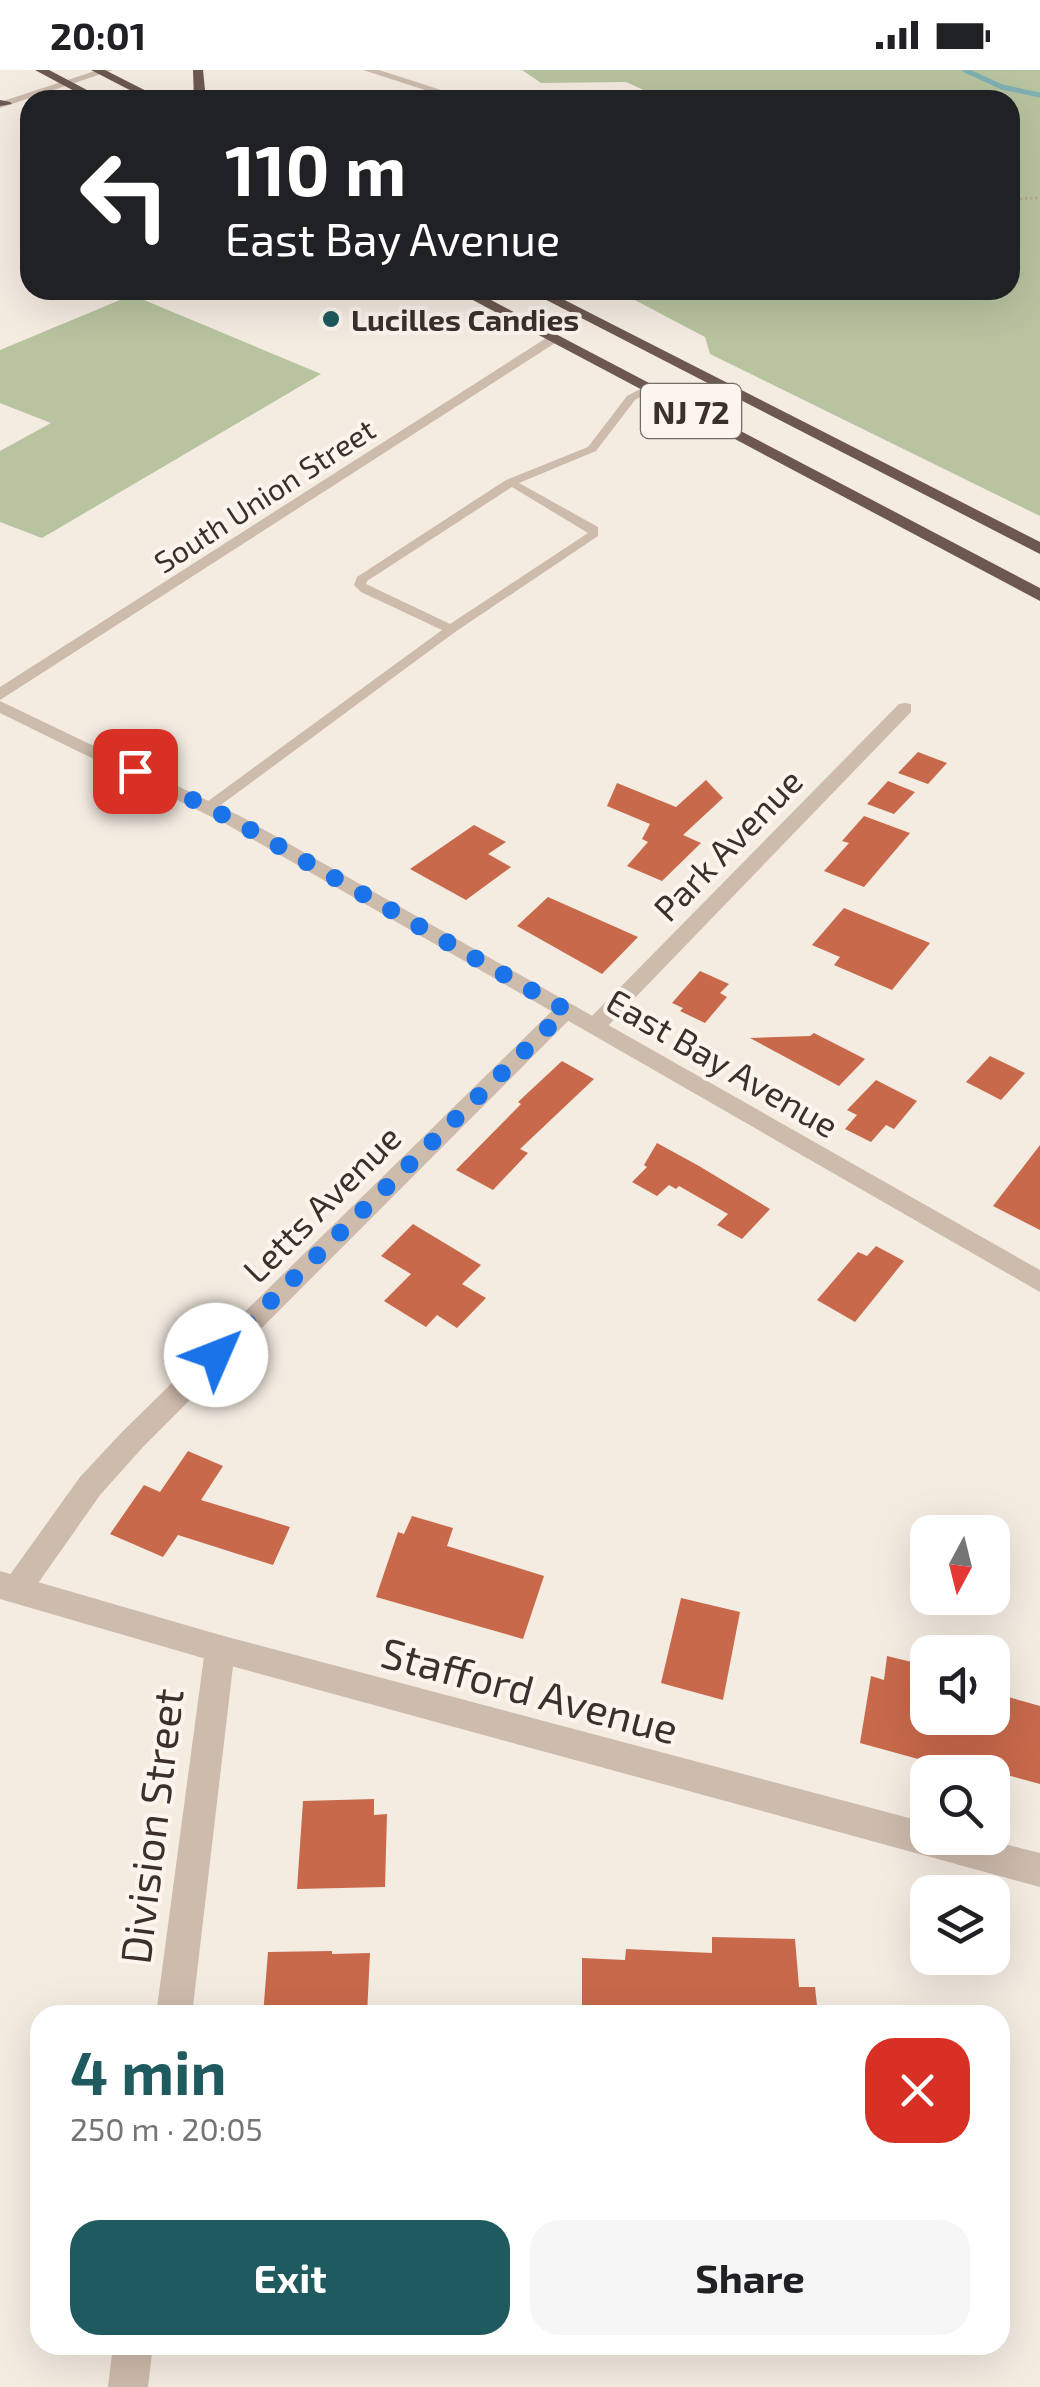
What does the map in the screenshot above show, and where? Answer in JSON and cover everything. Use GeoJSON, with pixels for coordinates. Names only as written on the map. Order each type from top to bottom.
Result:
{"type":"FeatureCollection","features":[{"type":"Feature","properties":{"kind":"highway"},"geometry":{"type":"LineString","coordinates":[[40,70],[81,90]]}},
{"type":"Feature","properties":{"kind":"highway"},"geometry":{"type":"LineString","coordinates":[[102,71],[139,90]]}},
{"type":"Feature","properties":{"kind":"highway","name":"NJ 72"},"geometry":{"type":"LineString","coordinates":[[480,300],[1040,595]]}},
{"type":"Feature","properties":{"kind":"highway","name":"NJ 72"},"geometry":{"type":"LineString","coordinates":[[554,300],[1040,549]]}},
{"type":"Feature","properties":{"kind":"street"},"geometry":{"type":"LineString","coordinates":[[368,70],[435,90]]}},
{"type":"Feature","properties":{"kind":"street"},"geometry":{"type":"LineString","coordinates":[[45,90],[102,71]]}},
{"type":"Feature","properties":{"kind":"street","name":"South Union Street"},"geometry":{"type":"LineString","coordinates":[[0,695],[556,338]]}},
{"type":"Feature","properties":{"kind":"street","name":"East Bay Avenue"},"geometry":{"type":"LineString","coordinates":[[0,706],[209,807],[1040,1282]]}},
{"type":"Feature","properties":{"kind":"street","name":"Park Avenue"},"geometry":{"type":"LineString","coordinates":[[595,1026],[905,708]]}},
{"type":"Feature","properties":{"kind":"street","name":"Letts Avenue"},"geometry":{"type":"LineString","coordinates":[[9,1587],[133,1439],[566,1010]]}},
{"type":"Feature","properties":{"kind":"street","name":"Stafford Avenue"},"geometry":{"type":"LineString","coordinates":[[9,1587],[220,1649],[1040,1870]]}},
{"type":"Feature","properties":{"kind":"street","name":"Division Street"},"geometry":{"type":"LineString","coordinates":[[175,2005],[220,1649]]}},
{"type":"Feature","properties":{"kind":"street"},"geometry":{"type":"LineString","coordinates":[[128,2387],[132,2355]]}},
{"type":"Feature","properties":{"kind":"lane"},"geometry":{"type":"LineString","coordinates":[[451,629],[365,590],[360,586],[362,579],[510,482],[592,449],[631,398],[649,388]]}},
{"type":"Feature","properties":{"kind":"lane"},"geometry":{"type":"LineString","coordinates":[[209,807],[451,629],[594,534],[594,530],[510,482]]}},
{"type":"Feature","properties":{"kind":"green space"},"geometry":{"type":"Polygon","coordinates":[[[522,70],[1040,70],[1040,516],[710,354],[705,337],[635,300],[1020,300],[1020,90],[643,90],[626,82],[541,83],[522,70]]]}},
{"type":"Feature","properties":{"kind":"green space"},"geometry":{"type":"Polygon","coordinates":[[[120,300],[144,300],[321,374],[42,538],[0,522],[0,451],[51,423],[0,403],[0,350],[120,300]]]}},
{"type":"Feature","properties":{"kind":"building"},"geometry":{"type":"Polygon","coordinates":[[[918,752],[947,763],[928,784],[898,773],[918,752]]]}},
{"type":"Feature","properties":{"kind":"building"},"geometry":{"type":"Polygon","coordinates":[[[706,780],[723,798],[683,835],[701,843],[662,881],[627,866],[648,842],[642,839],[650,824],[607,806],[617,783],[676,807],[706,780]]]}},
{"type":"Feature","properties":{"kind":"building"},"geometry":{"type":"Polygon","coordinates":[[[888,781],[915,792],[894,814],[867,804],[888,781]]]}},
{"type":"Feature","properties":{"kind":"building"},"geometry":{"type":"Polygon","coordinates":[[[864,816],[910,833],[864,887],[824,871],[849,843],[842,841],[864,816]]]}},
{"type":"Feature","properties":{"kind":"building"},"geometry":{"type":"Polygon","coordinates":[[[474,825],[506,842],[488,854],[511,867],[466,900],[410,869],[474,825]]]}},
{"type":"Feature","properties":{"kind":"building"},"geometry":{"type":"Polygon","coordinates":[[[548,897],[638,937],[602,974],[517,926],[548,897]]]}},
{"type":"Feature","properties":{"kind":"building"},"geometry":{"type":"Polygon","coordinates":[[[844,908],[930,943],[892,990],[834,965],[840,957],[812,945],[844,908]]]}},
{"type":"Feature","properties":{"kind":"building"},"geometry":{"type":"Polygon","coordinates":[[[700,971],[729,984],[720,993],[727,997],[705,1023],[672,1003],[700,971]]]}},
{"type":"Feature","properties":{"kind":"building"},"geometry":{"type":"Polygon","coordinates":[[[814,1033],[865,1059],[839,1086],[750,1038],[810,1036],[814,1033]]]}},
{"type":"Feature","properties":{"kind":"building"},"geometry":{"type":"Polygon","coordinates":[[[990,1056],[1025,1073],[1001,1100],[966,1082],[990,1056]]]}},
{"type":"Feature","properties":{"kind":"building"},"geometry":{"type":"Polygon","coordinates":[[[562,1061],[594,1079],[520,1149],[528,1153],[493,1190],[456,1170],[521,1104],[518,1102],[562,1061]]]}},
{"type":"Feature","properties":{"kind":"building"},"geometry":{"type":"Polygon","coordinates":[[[876,1080],[917,1101],[894,1129],[886,1125],[871,1142],[845,1129],[857,1115],[847,1110],[876,1080]]]}},
{"type":"Feature","properties":{"kind":"building"},"geometry":{"type":"Polygon","coordinates":[[[657,1143],[770,1209],[742,1239],[717,1225],[728,1214],[679,1186],[676,1189],[669,1185],[657,1196],[632,1182],[647,1167],[644,1165],[657,1143]]]}},
{"type":"Feature","properties":{"kind":"building"},"geometry":{"type":"Polygon","coordinates":[[[1040,1145],[1040,1230],[993,1206],[1040,1145]]]}},
{"type":"Feature","properties":{"kind":"building"},"geometry":{"type":"Polygon","coordinates":[[[413,1224],[481,1265],[462,1284],[486,1298],[457,1328],[437,1315],[426,1327],[384,1301],[411,1274],[381,1256],[413,1224]]]}},
{"type":"Feature","properties":{"kind":"building"},"geometry":{"type":"Polygon","coordinates":[[[876,1246],[904,1261],[855,1322],[817,1300],[858,1252],[867,1256],[876,1246]]]}},
{"type":"Feature","properties":{"kind":"building"},"geometry":{"type":"Polygon","coordinates":[[[188,1451],[223,1466],[201,1500],[290,1527],[273,1565],[178,1535],[163,1557],[110,1534],[144,1485],[160,1492],[188,1451]]]}},
{"type":"Feature","properties":{"kind":"building"},"geometry":{"type":"Polygon","coordinates":[[[412,1516],[453,1528],[447,1546],[544,1576],[523,1639],[376,1597],[398,1532],[404,1534],[412,1516]]]}},
{"type":"Feature","properties":{"kind":"building"},"geometry":{"type":"Polygon","coordinates":[[[681,1598],[740,1612],[723,1700],[661,1683],[681,1598]]]}},
{"type":"Feature","properties":{"kind":"building"},"geometry":{"type":"Polygon","coordinates":[[[887,1656],[910,1662],[910,1735],[1010,1735],[1010,1697],[1040,1706],[1040,1784],[1010,1776],[1010,1755],[910,1757],[860,1743],[871,1676],[884,1680],[887,1656]]]}},
{"type":"Feature","properties":{"kind":"building"},"geometry":{"type":"Polygon","coordinates":[[[374,1799],[374,1815],[387,1814],[385,1887],[297,1889],[303,1801],[374,1799]]]}},
{"type":"Feature","properties":{"kind":"building"},"geometry":{"type":"Polygon","coordinates":[[[712,1937],[795,1939],[799,1987],[815,1987],[817,2005],[582,2005],[582,1958],[625,1960],[626,1949],[712,1953],[712,1937]]]}},
{"type":"Feature","properties":{"kind":"building"},"geometry":{"type":"Polygon","coordinates":[[[268,1952],[370,1953],[367,2005],[264,2005],[268,1952]]]}},
{"type":"Feature","properties":{"kind":"waterway"},"geometry":{"type":"LineString","coordinates":[[965,70],[1016,90]]}},
{"type":"Feature","properties":{"kind":"waterway"},"geometry":{"type":"LineString","coordinates":[[1020,91],[1040,95]]}},
{"type":"Feature","properties":{"kind":"place","name":"Lucilles Candies"},"geometry":{"type":"Point","coordinates":[331,319]}},
{"type":"Feature","properties":{"kind":"route"},"geometry":{"type":"LineString","coordinates":[[135,771],[233,820],[566,1010],[216,1355]]}}]}
